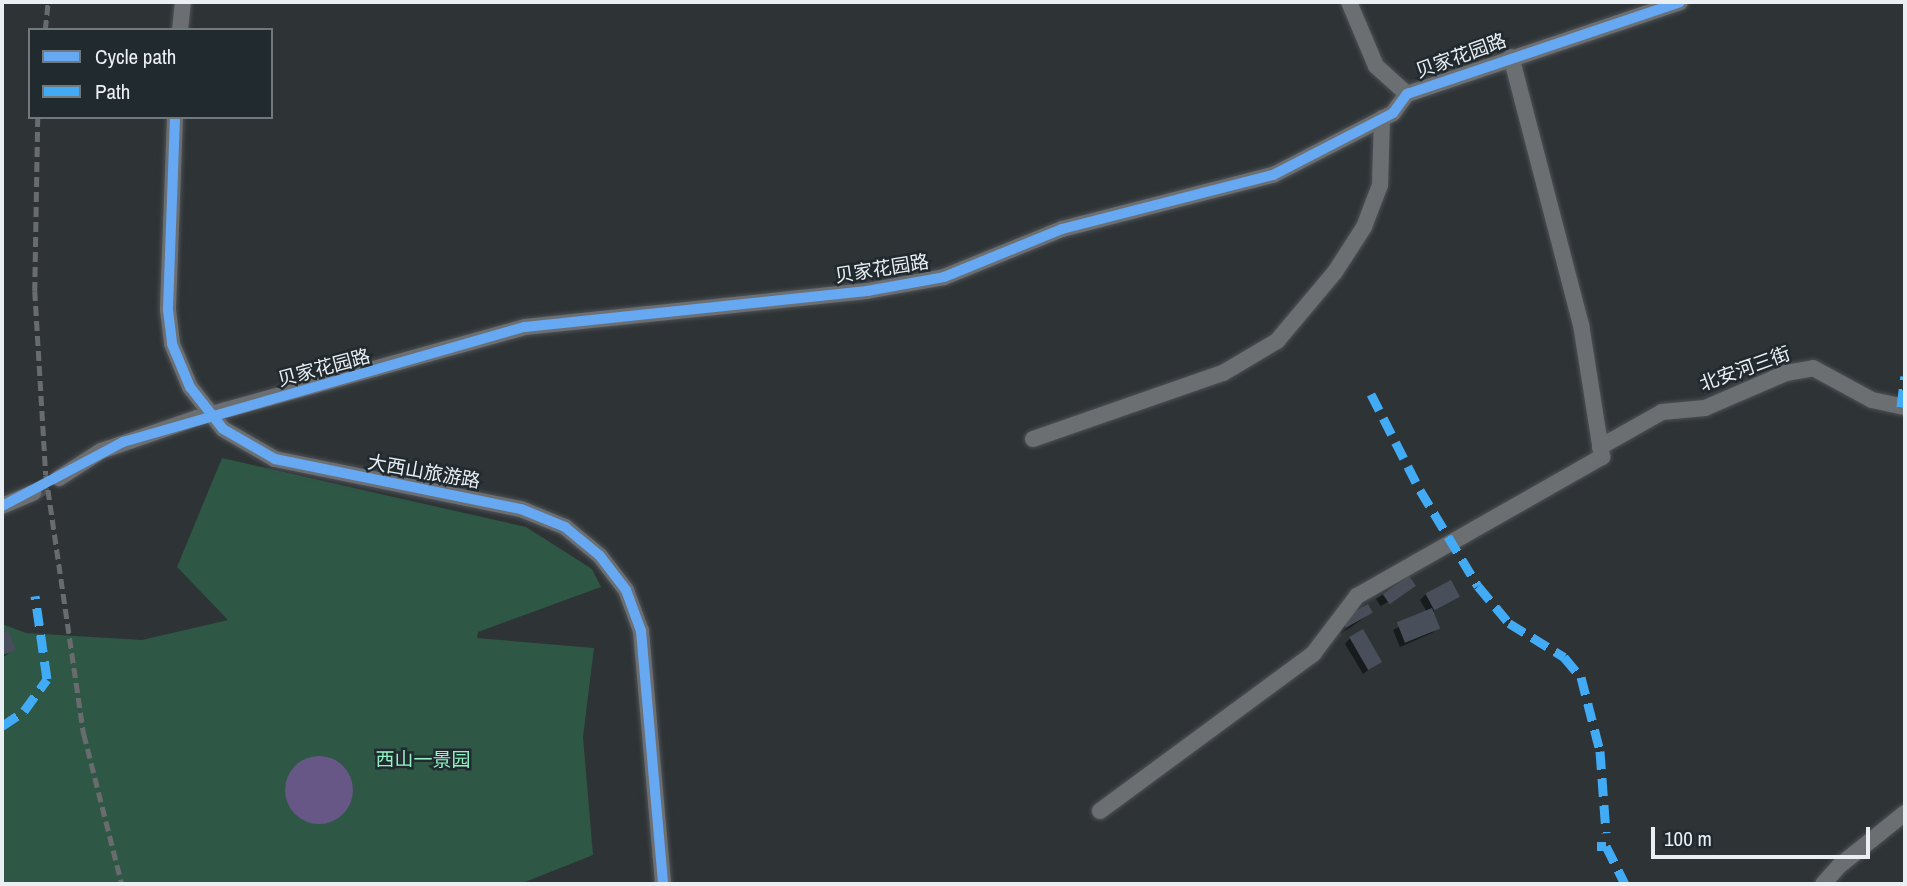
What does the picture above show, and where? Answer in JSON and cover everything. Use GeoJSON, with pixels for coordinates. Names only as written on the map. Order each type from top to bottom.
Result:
{"type":"FeatureCollection","features":[{"type":"Feature","properties":{"kind":"street"},"geometry":{"type":"LineString","coordinates":[[180,28],[183,2]]}},
{"type":"Feature","properties":{"kind":"street"},"geometry":{"type":"LineString","coordinates":[[1349,2],[1376,66],[1407,94]]}},
{"type":"Feature","properties":{"kind":"street","name":"贝家花园路"},"geometry":{"type":"LineString","coordinates":[[59,478],[111,447],[210,415],[538,324],[657,316],[936,279],[1062,229],[1264,179],[1382,118],[1400,107],[1407,94],[1680,2]]}},
{"type":"Feature","properties":{"kind":"street"},"geometry":{"type":"LineString","coordinates":[[1100,811],[1313,654],[1357,596],[1542,495],[1602,457],[1581,325],[1511,57]]}},
{"type":"Feature","properties":{"kind":"street"},"geometry":{"type":"LineString","coordinates":[[1033,439],[1223,373],[1277,341],[1335,272],[1364,227],[1380,185],[1382,118]]}},
{"type":"Feature","properties":{"kind":"street","name":"大西山旅游路"},"geometry":{"type":"LineString","coordinates":[[175,119],[169,329],[179,365],[210,415],[223,429],[275,459],[520,509],[565,527],[600,556],[626,590],[641,631],[663,884]]}},
{"type":"Feature","properties":{"kind":"street","name":"北安河三街"},"geometry":{"type":"LineString","coordinates":[[1600,447],[1662,412],[1705,408],[1786,373],[1813,368],[1872,400],[1905,407]]}},
{"type":"Feature","properties":{"kind":"street"},"geometry":{"type":"LineString","coordinates":[[2,506],[33,493]]}},
{"type":"Feature","properties":{"kind":"street"},"geometry":{"type":"LineString","coordinates":[[1823,884],[1839,866],[1905,813]]}},
{"type":"Feature","properties":{"kind":"green space","name":"西山一景园"},"geometry":{"type":"Polygon","coordinates":[[[222,458],[526,527],[592,569],[601,587],[478,632],[477,638],[594,648],[583,737],[593,855],[520,884],[2,884],[2,624],[26,633],[142,640],[228,620],[177,567],[222,458]]]}},
{"type":"Feature","properties":{"kind":"shaded area"},"geometry":{"type":"Polygon","coordinates":[[[319,756],[332,759],[343,766],[350,777],[353,790],[350,803],[343,814],[332,821],[319,824],[306,821],[295,814],[288,803],[285,790],[288,777],[295,766],[306,759],[319,756]]]}},
{"type":"Feature","properties":{"kind":"building"},"geometry":{"type":"Polygon","coordinates":[[[1409,576],[1416,586],[1390,604],[1383,594],[1409,576]]]}},
{"type":"Feature","properties":{"kind":"building"},"geometry":{"type":"Polygon","coordinates":[[[1451,580],[1460,597],[1434,610],[1425,594],[1451,580]]]}},
{"type":"Feature","properties":{"kind":"building"},"geometry":{"type":"Polygon","coordinates":[[[1368,604],[1373,613],[1346,628],[1341,619],[1368,604]]]}},
{"type":"Feature","properties":{"kind":"building"},"geometry":{"type":"Polygon","coordinates":[[[1432,608],[1440,628],[1405,643],[1397,622],[1432,608]]]}},
{"type":"Feature","properties":{"kind":"building"},"geometry":{"type":"Polygon","coordinates":[[[1363,629],[1382,662],[1368,670],[1349,637],[1363,629]]]}},
{"type":"Feature","properties":{"kind":"building"},"geometry":{"type":"Polygon","coordinates":[[[8,630],[16,650],[3,655],[2,633],[8,630]]]}},
{"type":"Feature","properties":{"kind":"tunnel"},"geometry":{"type":"LineString","coordinates":[[33,493],[59,478]]}},
{"type":"Feature","properties":{"kind":"railway"},"geometry":{"type":"LineString","coordinates":[[45,28],[48,2]]}},
{"type":"Feature","properties":{"kind":"railway"},"geometry":{"type":"LineString","coordinates":[[38,119],[35,291],[46,475],[84,734],[122,884]]}},
{"type":"Feature","properties":{"kind":"marked path"},"geometry":{"type":"LineString","coordinates":[[1901,407],[1905,376]]}},
{"type":"Feature","properties":{"kind":"marked path"},"geometry":{"type":"LineString","coordinates":[[1371,394],[1420,490],[1478,586],[1509,623],[1564,657],[1581,677],[1600,751],[1606,833]]}},
{"type":"Feature","properties":{"kind":"marked path"},"geometry":{"type":"LineString","coordinates":[[2,726],[24,711],[47,679],[35,596]]}},
{"type":"Feature","properties":{"kind":"marked path"},"geometry":{"type":"LineString","coordinates":[[1597,846],[1606,846],[1625,884]]}},
{"type":"Feature","properties":{"kind":"cycle path"},"geometry":{"type":"LineString","coordinates":[[2,506],[123,442],[525,327],[867,291],[944,277],[1062,229],[1273,175],[1393,113],[1407,94],[1680,2]]}},
{"type":"Feature","properties":{"kind":"cycle path"},"geometry":{"type":"LineString","coordinates":[[175,119],[168,310],[172,344],[190,387],[223,429],[275,459],[521,509],[565,527],[600,556],[626,590],[641,631],[663,884]]}}]}
